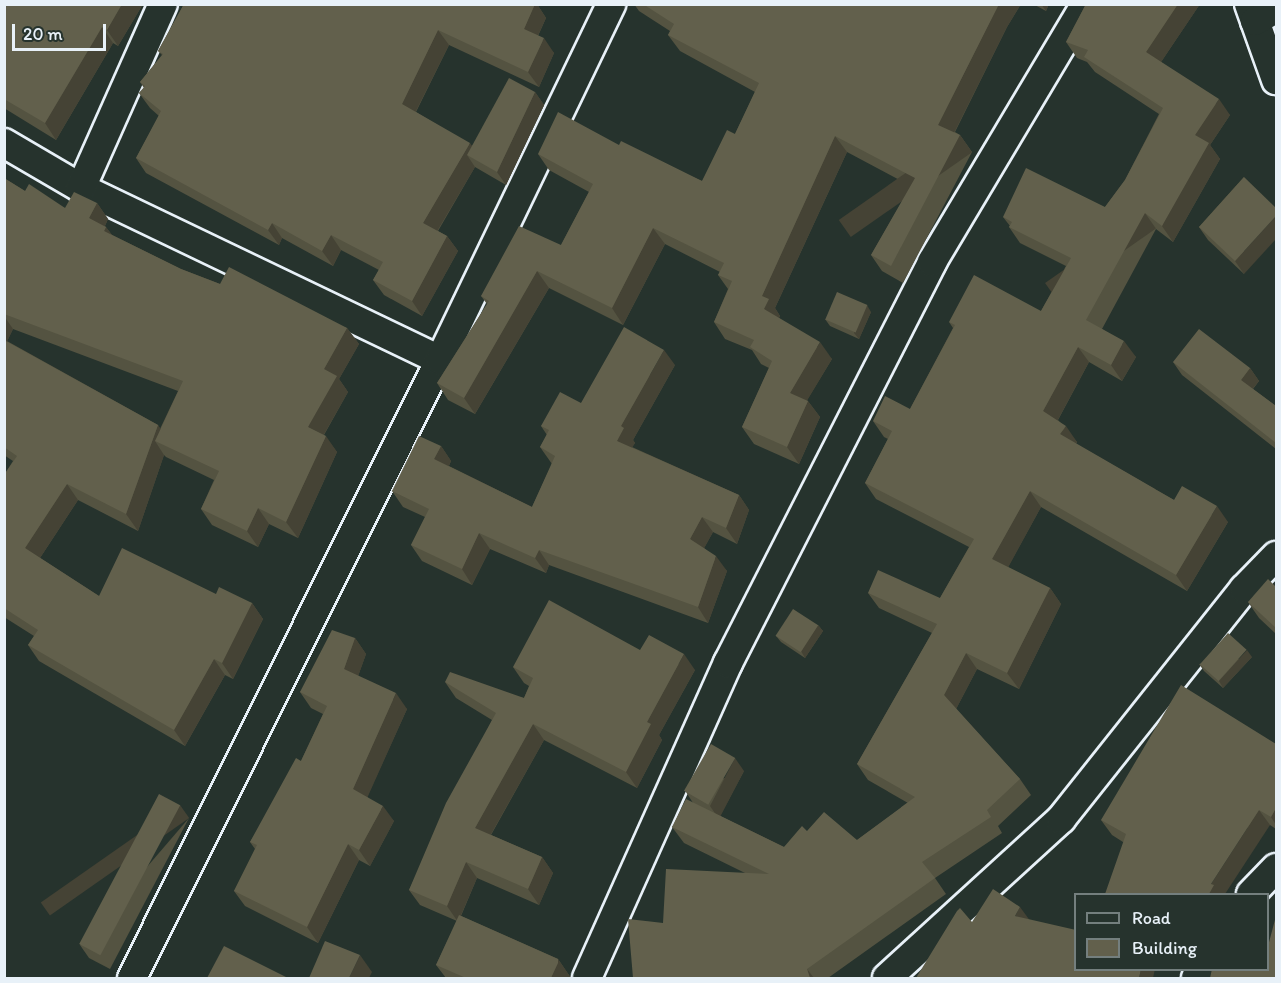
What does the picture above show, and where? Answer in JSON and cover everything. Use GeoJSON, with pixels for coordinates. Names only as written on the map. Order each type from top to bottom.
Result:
{"type":"FeatureCollection","features":[{"type":"Feature","properties":{"kind":"street"},"geometry":{"type":"LineString","coordinates":[[81,188],[163,4]]}},
{"type":"Feature","properties":{"kind":"street"},"geometry":{"type":"LineString","coordinates":[[132,978],[440,360],[611,4]]}},
{"type":"Feature","properties":{"kind":"street"},"geometry":{"type":"LineString","coordinates":[[587,978],[728,663],[932,262],[1086,4]]}},
{"type":"Feature","properties":{"kind":"street"},"geometry":{"type":"LineString","coordinates":[[1260,12],[1276,80]]}},
{"type":"Feature","properties":{"kind":"street"},"geometry":{"type":"LineString","coordinates":[[4,143],[81,188],[440,360]]}},
{"type":"Feature","properties":{"kind":"street"},"geometry":{"type":"LineString","coordinates":[[887,978],[1061,819],[1244,589],[1276,556]]}},
{"type":"Feature","properties":{"kind":"street"},"geometry":{"type":"LineString","coordinates":[[1252,893],[1276,868]]}},
{"type":"Feature","properties":{"kind":"building"},"geometry":{"type":"Polygon","coordinates":[[[4,4],[122,4],[107,30],[102,27],[45,123],[4,99],[4,4]]]}},
{"type":"Feature","properties":{"kind":"building"},"geometry":{"type":"Polygon","coordinates":[[[184,4],[535,4],[524,29],[544,38],[528,72],[438,30],[402,104],[470,143],[423,223],[447,236],[412,301],[373,280],[383,262],[331,235],[322,251],[272,223],[268,230],[136,158],[161,111],[139,93],[145,86],[140,82],[163,54],[158,51],[184,4]]]}},
{"type":"Feature","properties":{"kind":"building"},"geometry":{"type":"Polygon","coordinates":[[[643,4],[999,4],[938,125],[960,135],[891,266],[871,255],[915,178],[835,136],[762,296],[769,299],[764,309],[820,342],[790,393],[808,401],[787,447],[742,427],[772,361],[750,347],[754,340],[714,322],[732,281],[718,275],[724,263],[653,228],[612,308],[537,271],[464,398],[437,383],[489,301],[481,296],[519,226],[561,245],[593,184],[538,154],[558,112],[619,145],[621,141],[702,181],[727,130],[735,134],[759,83],[668,35],[674,24],[643,4]]]}},
{"type":"Feature","properties":{"kind":"building"},"geometry":{"type":"Polygon","coordinates":[[[1086,4],[1178,4],[1146,52],[1219,99],[1195,135],[1209,143],[1162,226],[1145,213],[1086,320],[1124,341],[1111,365],[1078,347],[1043,411],[1066,426],[1060,434],[1174,500],[1182,486],[1217,506],[1176,575],[1030,491],[992,559],[1050,588],[1007,673],[966,653],[944,695],[1020,779],[987,810],[991,817],[922,862],[935,878],[807,969],[810,978],[633,978],[628,919],[663,923],[666,869],[769,874],[672,827],[686,799],[784,847],[802,826],[807,831],[824,812],[857,840],[915,797],[857,764],[937,624],[868,593],[878,570],[940,598],[974,539],[865,483],[892,431],[873,421],[885,396],[910,409],[955,325],[949,322],[974,275],[1041,311],[1071,258],[1009,227],[1012,222],[1003,217],[1026,168],[1105,207],[1125,180],[1163,108],[1084,57],[1088,50],[1066,42],[1086,4]]]}},
{"type":"Feature","properties":{"kind":"building"},"geometry":{"type":"Polygon","coordinates":[[[509,78],[535,92],[497,172],[467,155],[509,78]]]}},
{"type":"Feature","properties":{"kind":"building"},"geometry":{"type":"Polygon","coordinates":[[[1244,177],[1276,208],[1276,216],[1235,261],[1199,227],[1244,177]]]}},
{"type":"Feature","properties":{"kind":"building"},"geometry":{"type":"Polygon","coordinates":[[[4,178],[25,191],[29,184],[65,208],[74,192],[97,203],[89,218],[106,227],[104,231],[181,269],[220,284],[229,267],[347,328],[324,369],[337,376],[308,427],[326,436],[286,522],[258,508],[247,531],[201,509],[219,471],[155,441],[183,381],[4,314],[4,178]]]}},
{"type":"Feature","properties":{"kind":"building"},"geometry":{"type":"Polygon","coordinates":[[[837,292],[867,305],[856,333],[825,320],[837,292]]]}},
{"type":"Feature","properties":{"kind":"building"},"geometry":{"type":"Polygon","coordinates":[[[624,327],[664,350],[621,426],[624,428],[617,441],[739,495],[726,528],[702,517],[690,539],[716,556],[698,607],[539,550],[535,558],[479,533],[462,569],[411,545],[429,509],[392,491],[419,436],[441,446],[434,459],[532,507],[555,456],[540,447],[549,430],[541,426],[560,392],[581,403],[624,327]]]}},
{"type":"Feature","properties":{"kind":"building"},"geometry":{"type":"Polygon","coordinates":[[[1199,329],[1250,368],[1241,380],[1276,406],[1276,443],[1173,362],[1199,329]]]}},
{"type":"Feature","properties":{"kind":"building"},"geometry":{"type":"Polygon","coordinates":[[[4,340],[158,425],[126,514],[67,484],[25,548],[99,596],[122,548],[216,594],[219,587],[252,603],[222,663],[214,659],[174,730],[28,645],[38,630],[4,608],[4,475],[17,456],[4,447],[4,340]]]}},
{"type":"Feature","properties":{"kind":"building"},"geometry":{"type":"Polygon","coordinates":[[[1268,579],[1276,587],[1276,628],[1248,602],[1268,579]]]}},
{"type":"Feature","properties":{"kind":"building"},"geometry":{"type":"Polygon","coordinates":[[[549,600],[640,650],[649,635],[684,654],[647,722],[651,724],[626,772],[533,724],[475,828],[542,857],[528,889],[466,862],[447,906],[409,890],[446,803],[496,713],[445,682],[450,672],[524,698],[533,678],[513,667],[549,600]]]}},
{"type":"Feature","properties":{"kind":"building"},"geometry":{"type":"Polygon","coordinates":[[[793,609],[818,625],[801,652],[776,636],[793,609]]]}},
{"type":"Feature","properties":{"kind":"building"},"geometry":{"type":"Polygon","coordinates":[[[332,630],[355,638],[344,669],[396,693],[353,789],[383,806],[359,850],[348,844],[307,927],[234,891],[257,845],[250,842],[296,758],[301,761],[327,706],[300,692],[332,630]]]}},
{"type":"Feature","properties":{"kind":"building"},"geometry":{"type":"Polygon","coordinates":[[[1228,633],[1247,650],[1218,681],[1200,664],[1228,633]]]}},
{"type":"Feature","properties":{"kind":"building"},"geometry":{"type":"Polygon","coordinates":[[[1181,685],[1276,744],[1276,808],[1271,817],[1259,810],[1211,884],[1214,885],[1210,893],[1105,893],[1126,834],[1101,820],[1181,685]]]}},
{"type":"Feature","properties":{"kind":"building"},"geometry":{"type":"Polygon","coordinates":[[[711,744],[735,758],[708,805],[684,791],[711,744]]]}},
{"type":"Feature","properties":{"kind":"building"},"geometry":{"type":"Polygon","coordinates":[[[159,794],[180,805],[100,955],[79,944],[159,794]]]}},
{"type":"Feature","properties":{"kind":"building"},"geometry":{"type":"Polygon","coordinates":[[[993,889],[1020,907],[1015,916],[1074,930],[1074,971],[1141,971],[1139,978],[916,978],[960,908],[972,922],[993,889]]]}},
{"type":"Feature","properties":{"kind":"building"},"geometry":{"type":"Polygon","coordinates":[[[459,915],[558,959],[551,978],[466,978],[436,965],[459,915]]]}},
{"type":"Feature","properties":{"kind":"building"},"geometry":{"type":"Polygon","coordinates":[[[1276,916],[1276,978],[1210,978],[1212,971],[1269,971],[1269,942],[1276,916]]]}},
{"type":"Feature","properties":{"kind":"building"},"geometry":{"type":"Polygon","coordinates":[[[325,941],[360,955],[349,978],[309,978],[325,941]]]}},
{"type":"Feature","properties":{"kind":"building"},"geometry":{"type":"Polygon","coordinates":[[[224,946],[288,978],[207,978],[224,946]]]}}]}
